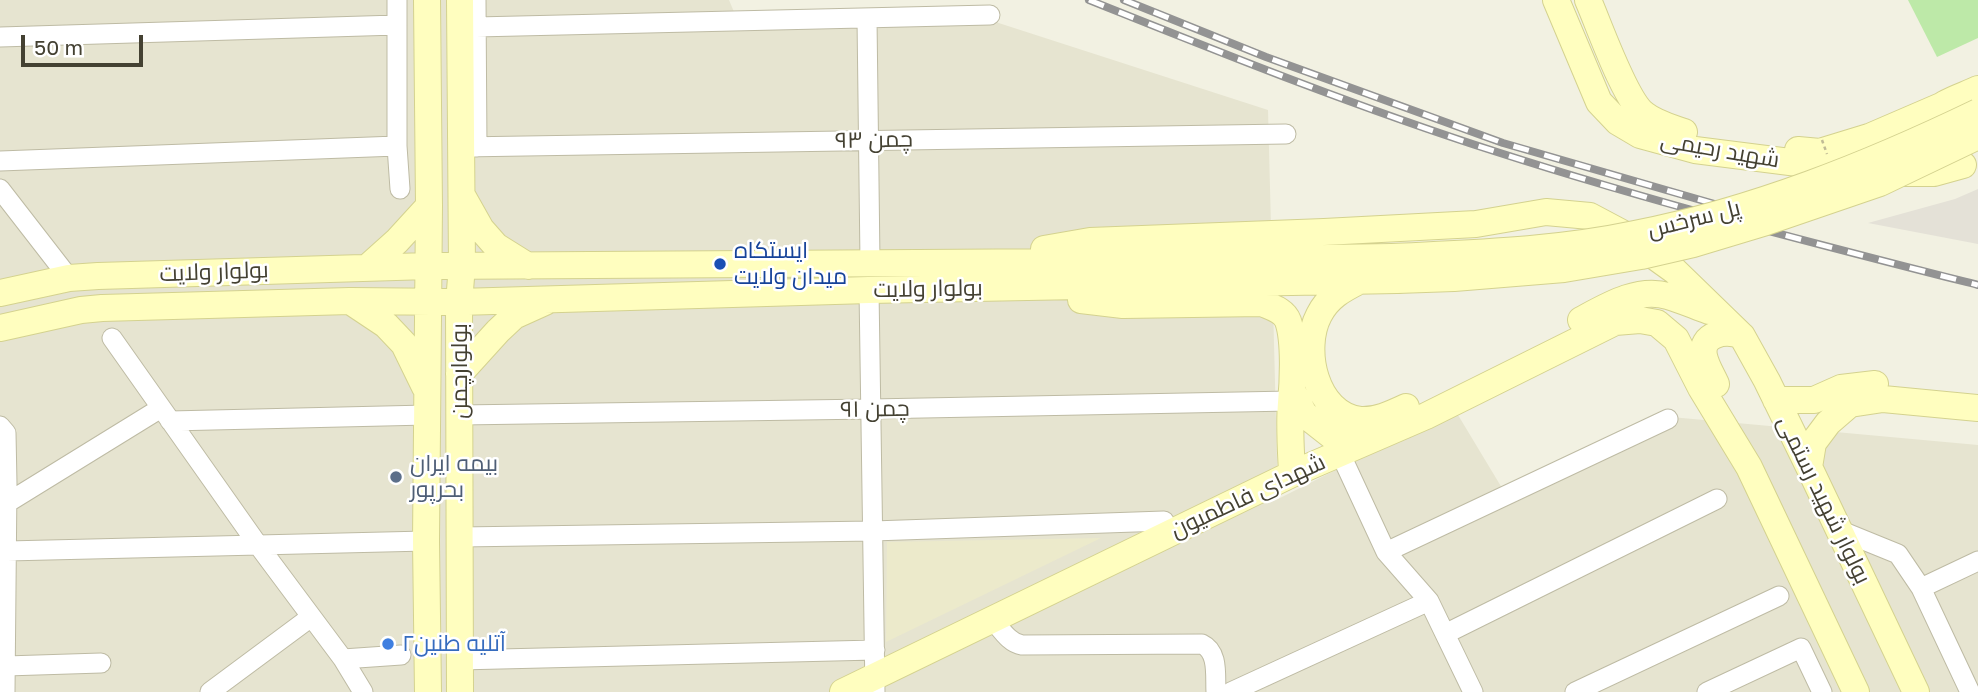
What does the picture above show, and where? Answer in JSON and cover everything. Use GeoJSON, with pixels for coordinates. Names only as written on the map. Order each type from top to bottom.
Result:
{"type":"FeatureCollection","features":[{"type":"Feature","properties":{"kind":"main road"},"geometry":{"type":"LineString","coordinates":[[428,0],[429,266]]}},
{"type":"Feature","properties":{"kind":"main road"},"geometry":{"type":"LineString","coordinates":[[460,0],[469,147],[462,196],[462,266]]}},
{"type":"Feature","properties":{"kind":"main road","name":"شهید رحیمی"},"geometry":{"type":"LineString","coordinates":[[1556,0],[1599,102],[1618,122],[1640,135],[1695,150],[1887,173],[1934,173],[1970,161]]}},
{"type":"Feature","properties":{"kind":"main road","name":"شهید رحیمی"},"geometry":{"type":"LineString","coordinates":[[1588,0],[1630,98],[1641,112],[1656,121],[1697,137],[1759,148],[1820,152],[1870,137],[1978,89]]}},
{"type":"Feature","properties":{"kind":"main road"},"geometry":{"type":"LineString","coordinates":[[1941,106],[1928,120],[1927,141],[1931,150],[1940,159],[1951,163],[1970,161]]}},
{"type":"Feature","properties":{"kind":"main road","name":"پل سرخس"},"geometry":{"type":"LineString","coordinates":[[1395,269],[1633,235],[1688,222],[1762,202],[1811,185],[1871,162],[1978,112]]}},
{"type":"Feature","properties":{"kind":"main road","name":"پل سرخس"},"geometry":{"type":"LineString","coordinates":[[1395,269],[1454,278],[1564,269],[1642,256],[1766,222],[1880,183],[1978,136]]}},
{"type":"Feature","properties":{"kind":"main road"},"geometry":{"type":"LineString","coordinates":[[462,196],[481,229],[496,246],[528,266]]}},
{"type":"Feature","properties":{"kind":"main road"},"geometry":{"type":"LineString","coordinates":[[368,267],[397,241],[429,206]]}},
{"type":"Feature","properties":{"kind":"main road","name":"بولوار شهید رستمی"},"geometry":{"type":"LineString","coordinates":[[970,262],[1090,241],[1451,226],[1546,212],[1590,216],[1622,233],[1675,271],[1742,336],[1809,467],[1916,692]]}},
{"type":"Feature","properties":{"kind":"main road","name":"بولوار ولایت"},"geometry":{"type":"LineString","coordinates":[[0,293],[69,278],[368,267],[970,262],[1395,269]]}},
{"type":"Feature","properties":{"kind":"main road","name":"بولوارچمن"},"geometry":{"type":"LineString","coordinates":[[428,692],[426,541],[429,266]]}},
{"type":"Feature","properties":{"kind":"main road","name":"بولوارچمن"},"geometry":{"type":"LineString","coordinates":[[460,692],[459,302],[462,266]]}},
{"type":"Feature","properties":{"kind":"main road","name":"بولوار ولایت"},"geometry":{"type":"LineString","coordinates":[[0,328],[102,308],[1362,280],[1395,269]]}},
{"type":"Feature","properties":{"kind":"main road"},"geometry":{"type":"LineString","coordinates":[[1362,280],[1340,290],[1328,301],[1319,314],[1312,334],[1317,381],[1327,402],[1340,412],[1359,420],[1385,417],[1613,303],[1640,294],[1665,295],[1720,316]]}},
{"type":"Feature","properties":{"kind":"main road"},"geometry":{"type":"LineString","coordinates":[[975,289],[1123,305],[1262,303],[1279,310],[1288,319],[1291,341],[1292,474]]}},
{"type":"Feature","properties":{"kind":"main road"},"geometry":{"type":"LineString","coordinates":[[459,374],[514,316],[552,298]]}},
{"type":"Feature","properties":{"kind":"main road"},"geometry":{"type":"LineString","coordinates":[[350,301],[386,325],[404,344],[427,403]]}},
{"type":"Feature","properties":{"kind":"main road","name":"شهدای فاطمیون"},"geometry":{"type":"LineString","coordinates":[[843,692],[875,684],[992,620],[1292,474],[1426,416],[1615,322],[1640,320],[1657,323],[1676,339],[1701,388],[1749,467]]}},
{"type":"Feature","properties":{"kind":"main road"},"geometry":{"type":"LineString","coordinates":[[1742,336],[1732,332],[1713,336],[1706,344],[1703,354],[1749,467],[1856,692]]}},
{"type":"Feature","properties":{"kind":"main road"},"geometry":{"type":"LineString","coordinates":[[1776,400],[1814,400],[1841,388],[1882,383],[1978,392]]}},
{"type":"Feature","properties":{"kind":"main road"},"geometry":{"type":"LineString","coordinates":[[1292,396],[1304,414],[1332,436],[1346,440],[1376,437]]}},
{"type":"Feature","properties":{"kind":"main road"},"geometry":{"type":"LineString","coordinates":[[1809,467],[1813,443],[1828,423],[1850,404],[1883,398],[1978,408]]}},
{"type":"Feature","properties":{"kind":"street"},"geometry":{"type":"LineString","coordinates":[[397,0],[397,146],[400,189]]}},
{"type":"Feature","properties":{"kind":"street"},"geometry":{"type":"LineString","coordinates":[[469,147],[476,0]]}},
{"type":"Feature","properties":{"kind":"street"},"geometry":{"type":"LineString","coordinates":[[476,27],[990,15]]}},
{"type":"Feature","properties":{"kind":"street"},"geometry":{"type":"LineString","coordinates":[[867,18],[870,262]]}},
{"type":"Feature","properties":{"kind":"street"},"geometry":{"type":"LineString","coordinates":[[0,37],[397,25]]}},
{"type":"Feature","properties":{"kind":"street","name":"چمن ۹۳"},"geometry":{"type":"LineString","coordinates":[[469,147],[1286,134]]}},
{"type":"Feature","properties":{"kind":"street"},"geometry":{"type":"LineString","coordinates":[[0,160],[397,146]]}},
{"type":"Feature","properties":{"kind":"street"},"geometry":{"type":"LineString","coordinates":[[0,189],[69,278]]}},
{"type":"Feature","properties":{"kind":"street"},"geometry":{"type":"LineString","coordinates":[[869,290],[875,684]]}},
{"type":"Feature","properties":{"kind":"street"},"geometry":{"type":"LineString","coordinates":[[112,338],[258,545],[343,659],[363,692]]}},
{"type":"Feature","properties":{"kind":"street","name":"چمن ۹۱"},"geometry":{"type":"LineString","coordinates":[[460,415],[871,409],[1292,396]]}},
{"type":"Feature","properties":{"kind":"street"},"geometry":{"type":"LineString","coordinates":[[5,492],[165,414],[427,403]]}},
{"type":"Feature","properties":{"kind":"street"},"geometry":{"type":"LineString","coordinates":[[1386,552],[1668,419]]}},
{"type":"Feature","properties":{"kind":"street"},"geometry":{"type":"LineString","coordinates":[[0,426],[6,433],[7,551],[3,596],[5,692]]}},
{"type":"Feature","properties":{"kind":"street"},"geometry":{"type":"LineString","coordinates":[[1340,453],[1386,552],[1429,601],[1473,692]]}},
{"type":"Feature","properties":{"kind":"street"},"geometry":{"type":"LineString","coordinates":[[1445,634],[1717,499]]}},
{"type":"Feature","properties":{"kind":"street"},"geometry":{"type":"LineString","coordinates":[[460,537],[873,531],[1164,521]]}},
{"type":"Feature","properties":{"kind":"street"},"geometry":{"type":"LineString","coordinates":[[1839,530],[1898,554],[1921,588],[1970,692]]}},
{"type":"Feature","properties":{"kind":"street"},"geometry":{"type":"LineString","coordinates":[[7,551],[426,541]]}},
{"type":"Feature","properties":{"kind":"street"},"geometry":{"type":"LineString","coordinates":[[1921,588],[1978,561]]}},
{"type":"Feature","properties":{"kind":"street"},"geometry":{"type":"LineString","coordinates":[[1574,692],[1779,596]]}},
{"type":"Feature","properties":{"kind":"street"},"geometry":{"type":"LineString","coordinates":[[1231,692],[1429,601]]}},
{"type":"Feature","properties":{"kind":"street"},"geometry":{"type":"LineString","coordinates":[[210,692],[312,617]]}},
{"type":"Feature","properties":{"kind":"street"},"geometry":{"type":"LineString","coordinates":[[992,620],[1009,639],[1022,645],[1202,645],[1208,647],[1213,654],[1216,692]]}},
{"type":"Feature","properties":{"kind":"street"},"geometry":{"type":"LineString","coordinates":[[1707,692],[1801,648],[1822,692]]}},
{"type":"Feature","properties":{"kind":"street"},"geometry":{"type":"LineString","coordinates":[[459,660],[874,650]]}},
{"type":"Feature","properties":{"kind":"street"},"geometry":{"type":"LineString","coordinates":[[343,659],[401,655]]}},
{"type":"Feature","properties":{"kind":"street"},"geometry":{"type":"LineString","coordinates":[[6,666],[101,663]]}},
{"type":"Feature","properties":{"kind":"shaded area"},"geometry":{"type":"Polygon","coordinates":[[[0,0],[729,0],[737,19],[977,16],[1268,110],[1278,499],[1455,410],[1502,488],[1660,416],[1978,445],[1978,692],[0,692],[0,0]]]}},
{"type":"Feature","properties":{"kind":"shaded area"},"geometry":{"type":"Polygon","coordinates":[[[1978,189],[1978,244],[1868,223],[1955,199],[1978,189]]]}},
{"type":"Feature","properties":{"kind":"shaded area"},"geometry":{"type":"Polygon","coordinates":[[[1101,538],[886,642],[887,542],[1101,538]]]}},
{"type":"Feature","properties":{"kind":"green space"},"geometry":{"type":"Polygon","coordinates":[[[1908,0],[1978,0],[1978,38],[1937,57],[1908,0]]]}},
{"type":"Feature","properties":{"kind":"railway"},"geometry":{"type":"LineString","coordinates":[[1089,0],[1343,99],[1556,171],[1676,206],[1978,285]]}},
{"type":"Feature","properties":{"kind":"railway"},"geometry":{"type":"LineString","coordinates":[[1124,0],[1266,57],[1503,143],[1718,205]]}},
{"type":"Feature","properties":{"kind":"place","name":"ایستکاه میدان ولایت"},"geometry":{"type":"Point","coordinates":[720,264]}},
{"type":"Feature","properties":{"kind":"place","name":"بيمه ايران بحرپور"},"geometry":{"type":"Point","coordinates":[396,477]}},
{"type":"Feature","properties":{"kind":"place","name":"آتلیه طنین۲"},"geometry":{"type":"Point","coordinates":[388,644]}}]}
